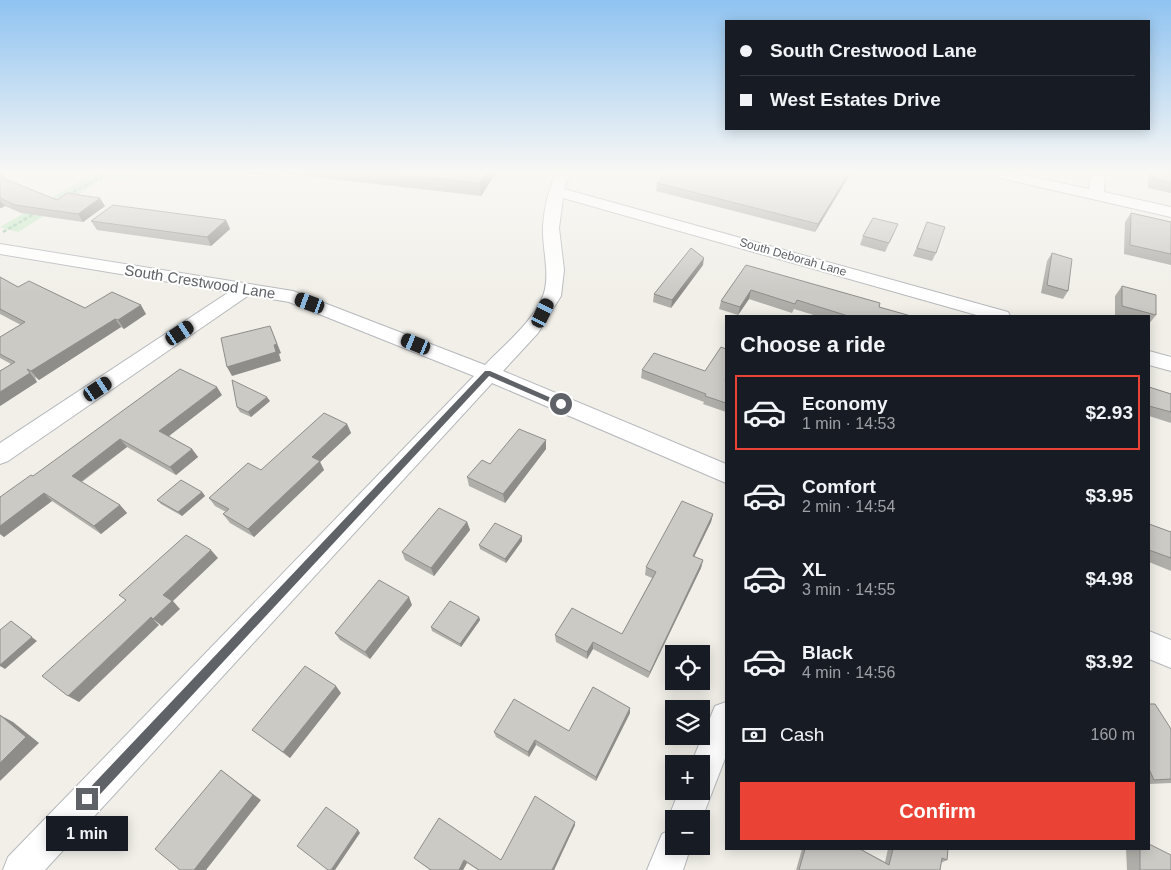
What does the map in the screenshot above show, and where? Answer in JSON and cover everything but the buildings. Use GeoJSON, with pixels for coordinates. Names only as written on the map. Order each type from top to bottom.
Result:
{"type":"FeatureCollection","features":[{"type":"Feature","properties":{"kind":"street"},"geometry":{"type":"LineString","coordinates":[[21,870],[531,329],[543,313],[552,296],[555,270],[551,228],[554,212]]}},
{"type":"Feature","properties":{"kind":"street","name":"South Deborah Lane"},"geometry":{"type":"LineString","coordinates":[[660,212],[998,315]]}},
{"type":"Feature","properties":{"kind":"street","name":"South Crestwood Lane"},"geometry":{"type":"LineString","coordinates":[[0,249],[292,297],[488,373],[725,474]]}},
{"type":"Feature","properties":{"kind":"street"},"geometry":{"type":"LineString","coordinates":[[0,456],[246,289]]}},
{"type":"Feature","properties":{"kind":"street"},"geometry":{"type":"LineString","coordinates":[[1150,358],[1171,364]]}},
{"type":"Feature","properties":{"kind":"street"},"geometry":{"type":"LineString","coordinates":[[1150,646],[1171,654]]}},
{"type":"Feature","properties":{"kind":"street"},"geometry":{"type":"LineString","coordinates":[[710,757],[725,719]]}},
{"type":"Feature","properties":{"kind":"street"},"geometry":{"type":"LineString","coordinates":[[665,870],[671,855]]}},
{"type":"Feature","properties":{"kind":"path"},"geometry":{"type":"LineString","coordinates":[[0,233],[34,214]]}},
{"type":"Feature","properties":{"kind":"green space"},"geometry":{"type":"Polygon","coordinates":[[[27,212],[51,212],[18,232],[0,227],[27,212]]]}},
{"type":"Feature","properties":{"kind":"route"},"geometry":{"type":"LineString","coordinates":[[87,799],[488,373],[561,404]]}}]}
